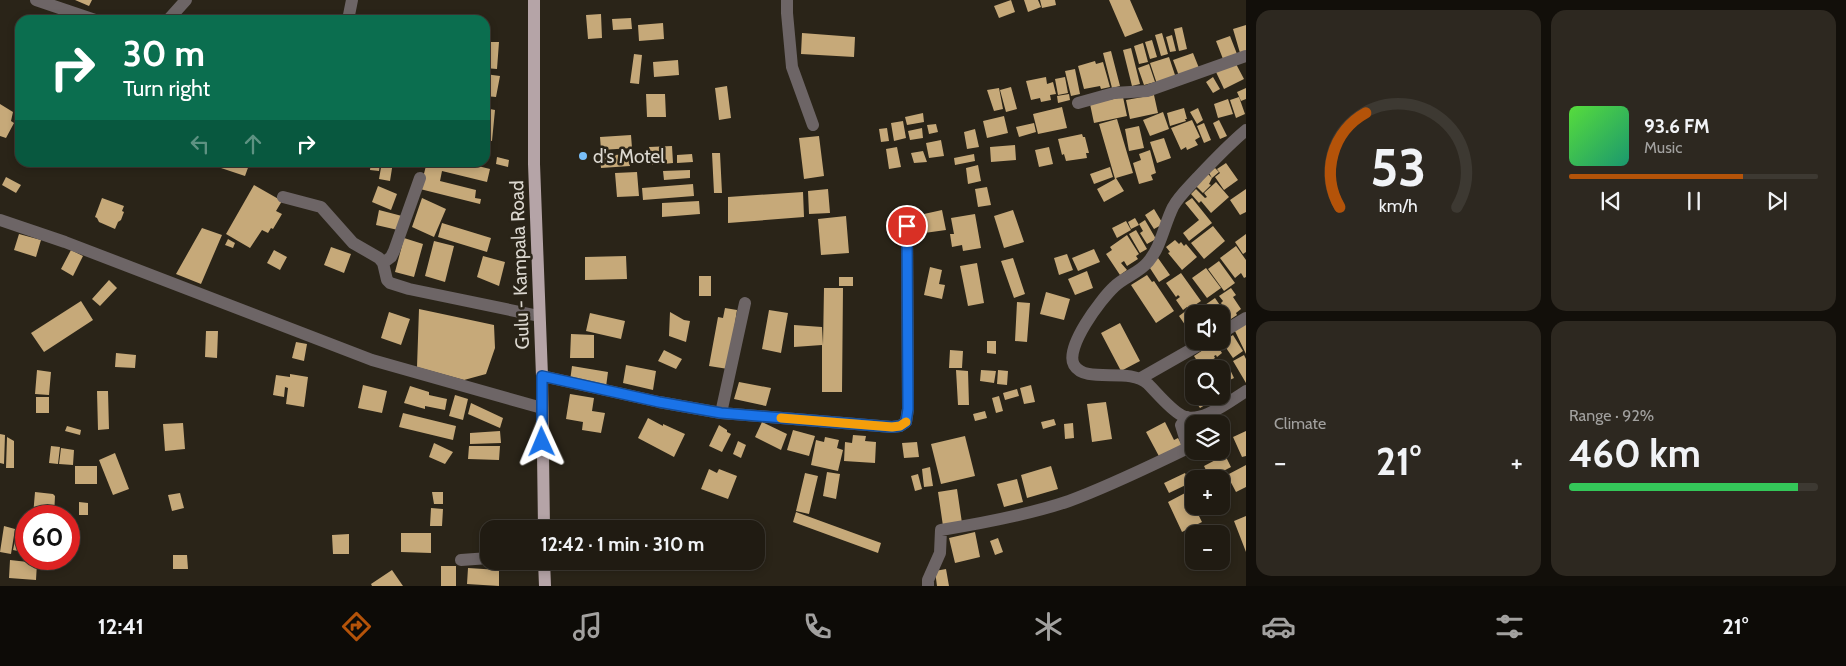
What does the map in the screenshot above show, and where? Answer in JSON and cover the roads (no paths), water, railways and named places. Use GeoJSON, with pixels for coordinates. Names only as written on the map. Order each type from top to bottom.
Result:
{"type":"FeatureCollection","features":[{"type":"Feature","properties":{"kind":"main road","name":"Gulu - Kampala Road"},"geometry":{"type":"LineString","coordinates":[[534,0],[534,164],[542,376],[544,520]]}},
{"type":"Feature","properties":{"kind":"main road"},"geometry":{"type":"LineString","coordinates":[[544,570],[544,586]]}},
{"type":"Feature","properties":{"kind":"street"},"geometry":{"type":"LineString","coordinates":[[36,0],[80,15]]}},
{"type":"Feature","properties":{"kind":"street"},"geometry":{"type":"LineString","coordinates":[[172,15],[186,0]]}},
{"type":"Feature","properties":{"kind":"street"},"geometry":{"type":"LineString","coordinates":[[349,15],[352,0]]}},
{"type":"Feature","properties":{"kind":"street"},"geometry":{"type":"LineString","coordinates":[[787,0],[792,66],[813,125]]}},
{"type":"Feature","properties":{"kind":"street"},"geometry":{"type":"LineString","coordinates":[[1078,103],[1114,93],[1147,91],[1246,56]]}},
{"type":"Feature","properties":{"kind":"street"},"geometry":{"type":"LineString","coordinates":[[1185,416],[1181,415],[1141,378],[1131,375],[1087,374],[1078,370],[1073,363],[1072,352],[1080,332],[1114,287],[1139,270],[1154,253],[1173,207],[1181,195],[1227,146],[1246,130]]}},
{"type":"Feature","properties":{"kind":"street"},"geometry":{"type":"LineString","coordinates":[[383,264],[394,252],[420,178]]}},
{"type":"Feature","properties":{"kind":"street"},"geometry":{"type":"LineString","coordinates":[[283,197],[321,206],[353,243],[379,258],[390,284],[539,316]]}},
{"type":"Feature","properties":{"kind":"street"},"geometry":{"type":"LineString","coordinates":[[0,220],[65,242],[372,360],[542,408]]}},
{"type":"Feature","properties":{"kind":"street"},"geometry":{"type":"LineString","coordinates":[[542,376],[659,402],[721,413],[892,427],[900,426],[906,422],[908,409],[907,226]]}},
{"type":"Feature","properties":{"kind":"street"},"geometry":{"type":"LineString","coordinates":[[721,413],[746,303]]}},
{"type":"Feature","properties":{"kind":"street"},"geometry":{"type":"LineString","coordinates":[[1230,328],[1246,318]]}},
{"type":"Feature","properties":{"kind":"street"},"geometry":{"type":"LineString","coordinates":[[1141,378],[1190,350]]}},
{"type":"Feature","properties":{"kind":"street"},"geometry":{"type":"LineString","coordinates":[[1206,415],[1246,392]]}},
{"type":"Feature","properties":{"kind":"street"},"geometry":{"type":"LineString","coordinates":[[1185,420],[1181,425],[1185,438]]}},
{"type":"Feature","properties":{"kind":"street"},"geometry":{"type":"LineString","coordinates":[[928,586],[928,580],[940,553],[941,530],[1013,516],[1067,502],[1121,480],[1185,449]]}},
{"type":"Feature","properties":{"kind":"street"},"geometry":{"type":"LineString","coordinates":[[461,560],[480,559]]}},
{"type":"Feature","properties":{"kind":"place","name":"d's Motel"},"geometry":{"type":"Point","coordinates":[583,156]}}]}
